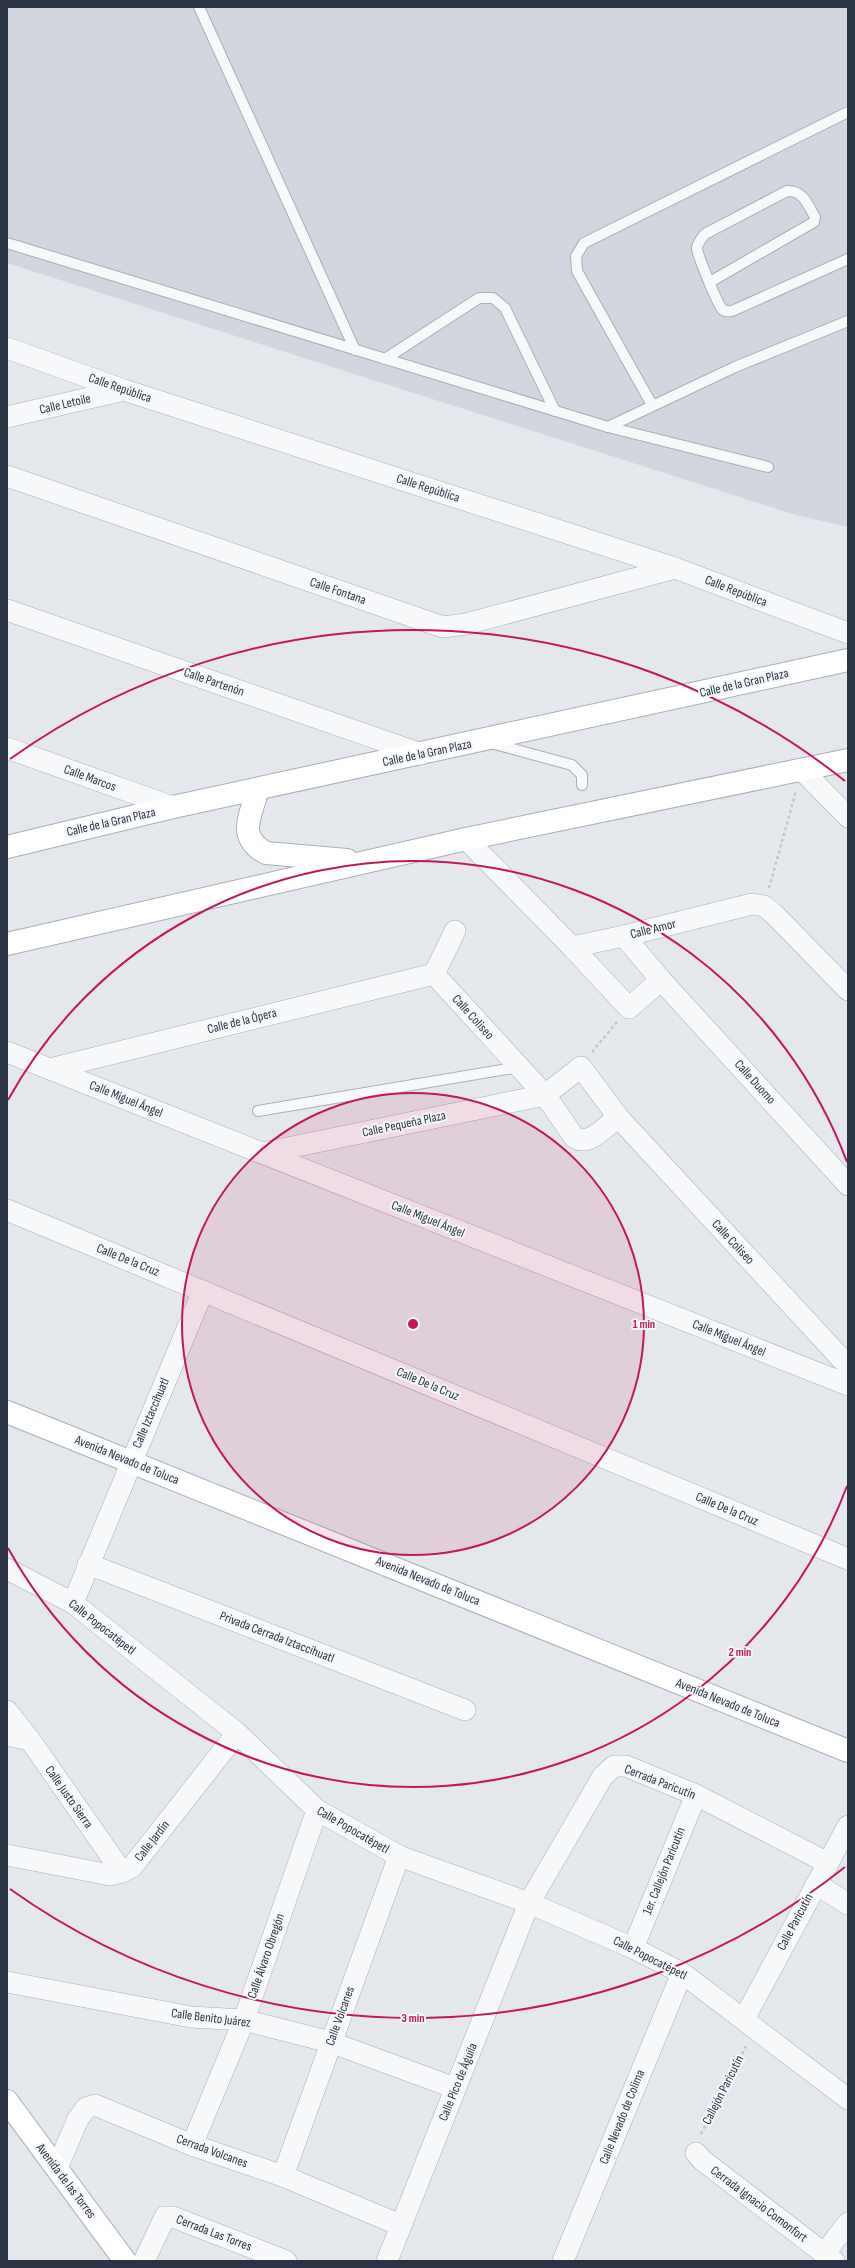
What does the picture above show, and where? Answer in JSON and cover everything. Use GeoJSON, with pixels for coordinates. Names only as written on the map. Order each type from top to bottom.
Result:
{"type":"FeatureCollection","features":[{"type":"Feature","properties":{"kind":"street","name":"Calle República"},"geometry":{"type":"LineString","coordinates":[[7,348],[124,390],[676,568],[848,633]]}},
{"type":"Feature","properties":{"kind":"street","name":"Calle Letoile"},"geometry":{"type":"LineString","coordinates":[[7,417],[124,390]]}},
{"type":"Feature","properties":{"kind":"street","name":"Calle Fontana"},"geometry":{"type":"LineString","coordinates":[[7,476],[443,627],[466,624],[676,568]]}},
{"type":"Feature","properties":{"kind":"street","name":"Calle Partenón"},"geometry":{"type":"LineString","coordinates":[[7,610],[421,754]]}},
{"type":"Feature","properties":{"kind":"street","name":"Calle de la Gran Plaza"},"geometry":{"type":"LineString","coordinates":[[7,847],[173,807],[483,741],[848,660]]}},
{"type":"Feature","properties":{"kind":"street","name":"Calle Marcos"},"geometry":{"type":"LineString","coordinates":[[7,748],[173,807]]}},
{"type":"Feature","properties":{"kind":"street"},"geometry":{"type":"LineString","coordinates":[[7,944],[466,839],[848,760]]}},
{"type":"Feature","properties":{"kind":"street"},"geometry":{"type":"LineString","coordinates":[[801,769],[848,817]]}},
{"type":"Feature","properties":{"kind":"street"},"geometry":{"type":"LineString","coordinates":[[258,789],[247,828],[252,843],[259,848],[266,852],[368,861]]}},
{"type":"Feature","properties":{"kind":"street"},"geometry":{"type":"LineString","coordinates":[[466,839],[572,947],[629,1008],[661,980]]}},
{"type":"Feature","properties":{"kind":"street","name":"Calle Amor"},"geometry":{"type":"LineString","coordinates":[[572,947],[624,936],[752,904],[764,906]]}},
{"type":"Feature","properties":{"kind":"street"},"geometry":{"type":"LineString","coordinates":[[764,906],[848,990]]}},
{"type":"Feature","properties":{"kind":"street"},"geometry":{"type":"LineString","coordinates":[[434,974],[455,931]]}},
{"type":"Feature","properties":{"kind":"street","name":"Calle Duomo"},"geometry":{"type":"LineString","coordinates":[[624,936],[661,980],[848,1185]]}},
{"type":"Feature","properties":{"kind":"street","name":"Calle Coliseo"},"geometry":{"type":"LineString","coordinates":[[434,974],[544,1095],[574,1137],[580,1141],[587,1141],[618,1117]]}},
{"type":"Feature","properties":{"kind":"street","name":"Calle de la Ópera"},"geometry":{"type":"LineString","coordinates":[[50,1069],[434,974]]}},
{"type":"Feature","properties":{"kind":"street","name":"Calle Miguel Ángel"},"geometry":{"type":"LineString","coordinates":[[7,1052],[848,1385]]}},
{"type":"Feature","properties":{"kind":"street"},"geometry":{"type":"LineString","coordinates":[[544,1095],[581,1067]]}},
{"type":"Feature","properties":{"kind":"street","name":"Calle Coliseo"},"geometry":{"type":"LineString","coordinates":[[581,1067],[618,1117],[848,1366]]}},
{"type":"Feature","properties":{"kind":"street","name":"Calle Pequeña Plaza"},"geometry":{"type":"LineString","coordinates":[[263,1153],[544,1095]]}},
{"type":"Feature","properties":{"kind":"street","name":"Calle De la Cruz"},"geometry":{"type":"LineString","coordinates":[[7,1210],[848,1559]]}},
{"type":"Feature","properties":{"kind":"street","name":"Calle Iztaccíhuatl"},"geometry":{"type":"LineString","coordinates":[[73,1603],[203,1291]]}},
{"type":"Feature","properties":{"kind":"street","name":"Avenida Nevado de Toluca"},"geometry":{"type":"LineString","coordinates":[[7,1412],[848,1752]]}},
{"type":"Feature","properties":{"kind":"street","name":"Privada Cerrada Iztaccíhuatl"},"geometry":{"type":"LineString","coordinates":[[88,1564],[465,1710]]}},
{"type":"Feature","properties":{"kind":"street","name":"Calle Popocatépetl"},"geometry":{"type":"LineString","coordinates":[[7,1568],[73,1603],[237,1734],[317,1810],[399,1856],[529,1903],[633,1948],[682,1973],[848,2099]]}},
{"type":"Feature","properties":{"kind":"street","name":"Calle Justo Sierra"},"geometry":{"type":"LineString","coordinates":[[7,1711],[30,1740],[122,1872]]}},
{"type":"Feature","properties":{"kind":"street","name":"Calle Jardín"},"geometry":{"type":"LineString","coordinates":[[7,1854],[110,1875],[122,1872],[132,1867],[237,1734]]}},
{"type":"Feature","properties":{"kind":"street"},"geometry":{"type":"LineString","coordinates":[[7,1735],[30,1740]]}},
{"type":"Feature","properties":{"kind":"street","name":"Cerrada Paricutín"},"geometry":{"type":"LineString","coordinates":[[529,1903],[603,1776],[614,1766],[626,1766],[696,1795],[828,1863]]}},
{"type":"Feature","properties":{"kind":"street","name":"1er. Callejón Paricutín"},"geometry":{"type":"LineString","coordinates":[[633,1948],[696,1795]]}},
{"type":"Feature","properties":{"kind":"street","name":"Calle Álvaro Obregón"},"geometry":{"type":"LineString","coordinates":[[192,2145],[244,2020],[317,1810]]}},
{"type":"Feature","properties":{"kind":"street","name":"Calle Paricutín"},"geometry":{"type":"LineString","coordinates":[[749,2023],[816,1884],[848,1826]]}},
{"type":"Feature","properties":{"kind":"street","name":"Calle Volcanes"},"geometry":{"type":"LineString","coordinates":[[283,2176],[330,2042],[399,1856]]}},
{"type":"Feature","properties":{"kind":"street"},"geometry":{"type":"LineString","coordinates":[[816,1884],[848,1904]]}},
{"type":"Feature","properties":{"kind":"street","name":"Calle Pico de Águila"},"geometry":{"type":"LineString","coordinates":[[387,2261],[400,2224],[529,1903]]}},
{"type":"Feature","properties":{"kind":"street","name":"Calle Nevado de Colima"},"geometry":{"type":"LineString","coordinates":[[563,2261],[682,1973]]}},
{"type":"Feature","properties":{"kind":"street","name":"Calle Benito Juárez"},"geometry":{"type":"LineString","coordinates":[[7,1982],[191,2017],[244,2020],[330,2042],[455,2088]]}},
{"type":"Feature","properties":{"kind":"street","name":"Avenida de las Torres"},"geometry":{"type":"LineString","coordinates":[[7,2101],[125,2261]]}},
{"type":"Feature","properties":{"kind":"street","name":"Cerrada Volcanes"},"geometry":{"type":"LineString","coordinates":[[57,2168],[78,2119],[86,2108],[95,2105],[192,2145],[283,2176],[400,2224]]}},
{"type":"Feature","properties":{"kind":"street","name":"Cerrada Ignacio Comonfort"},"geometry":{"type":"LineString","coordinates":[[696,2153],[702,2160],[829,2257],[848,2223]]}},
{"type":"Feature","properties":{"kind":"street","name":"Cerrada Las Torres"},"geometry":{"type":"LineString","coordinates":[[144,2261],[165,2217],[173,2217],[286,2261]]}},
{"type":"Feature","properties":{"kind":"lane"},"geometry":{"type":"LineString","coordinates":[[199,7],[355,350]]}},
{"type":"Feature","properties":{"kind":"lane"},"geometry":{"type":"LineString","coordinates":[[652,405],[577,271],[576,256],[584,243],[848,112]]}},
{"type":"Feature","properties":{"kind":"lane"},"geometry":{"type":"LineString","coordinates":[[710,282],[814,222],[815,217],[801,195],[795,190],[787,191],[705,234],[699,241],[697,249],[710,282],[721,309],[726,312],[732,311],[848,259]]}},
{"type":"Feature","properties":{"kind":"lane"},"geometry":{"type":"LineString","coordinates":[[7,243],[608,427],[768,467]]}},
{"type":"Feature","properties":{"kind":"lane"},"geometry":{"type":"LineString","coordinates":[[385,359],[479,298],[493,298],[505,308],[555,411]]}},
{"type":"Feature","properties":{"kind":"lane"},"geometry":{"type":"LineString","coordinates":[[608,427],[735,367],[848,321]]}},
{"type":"Feature","properties":{"kind":"lane"},"geometry":{"type":"LineString","coordinates":[[483,741],[572,765],[582,775],[582,785]]}},
{"type":"Feature","properties":{"kind":"lane"},"geometry":{"type":"LineString","coordinates":[[258,1111],[519,1067]]}},
{"type":"Feature","properties":{"kind":"path"},"geometry":{"type":"LineString","coordinates":[[764,906],[801,769]]}},
{"type":"Feature","properties":{"kind":"path"},"geometry":{"type":"LineString","coordinates":[[581,1067],[629,1008]]}},
{"type":"Feature","properties":{"kind":"path","name":"Callejón Paricutín"},"geometry":{"type":"LineString","coordinates":[[696,2153],[695,2147],[749,2023]]}},
{"type":"Feature","properties":{"kind":"shaded area"},"geometry":{"type":"Polygon","coordinates":[[[7,7],[848,7],[848,527],[796,515],[7,263],[7,7]]]}}]}
